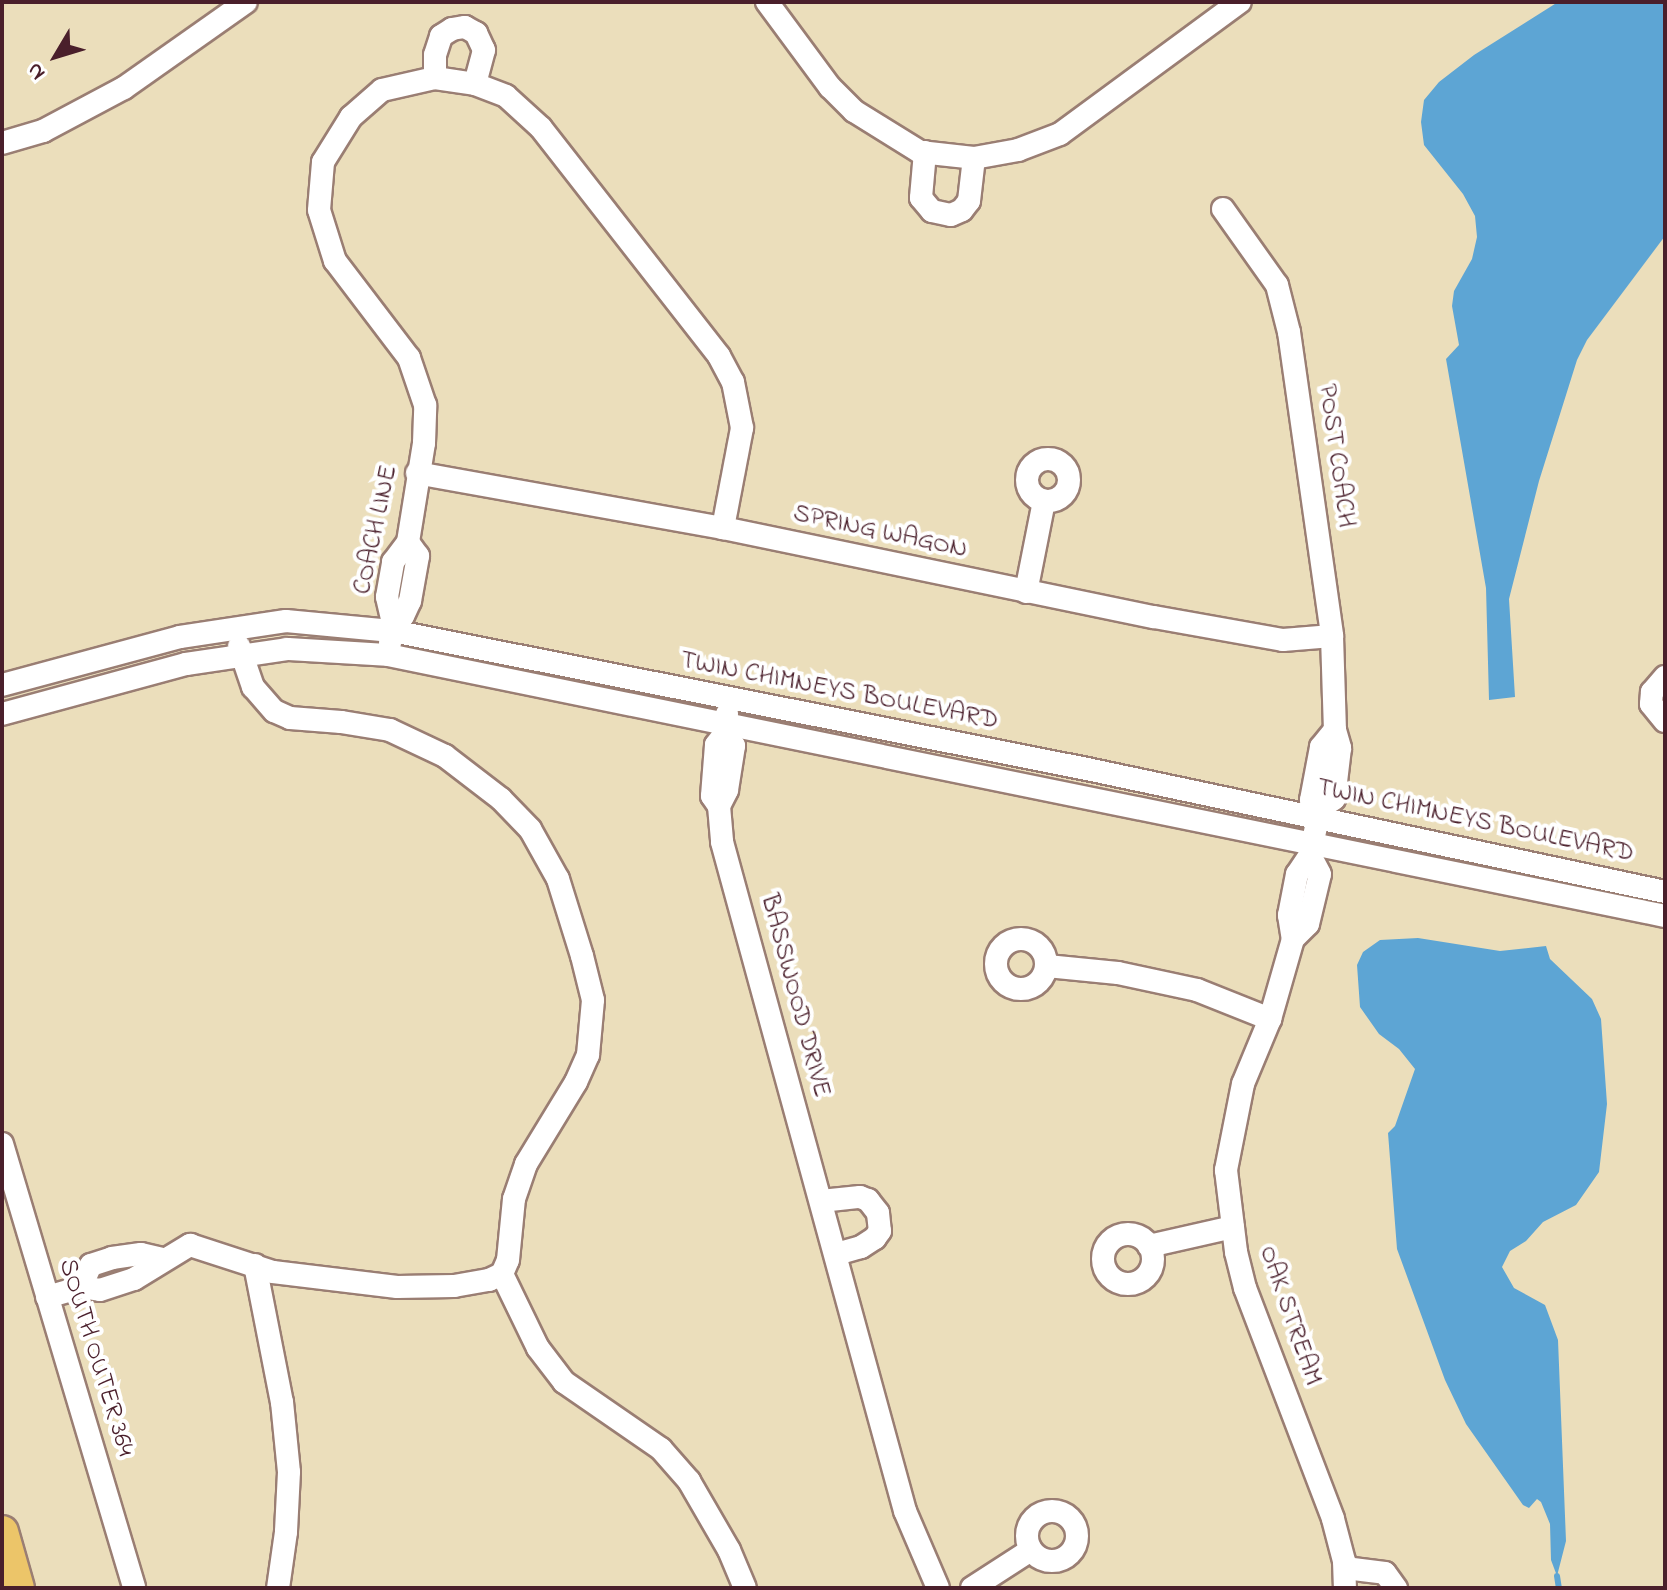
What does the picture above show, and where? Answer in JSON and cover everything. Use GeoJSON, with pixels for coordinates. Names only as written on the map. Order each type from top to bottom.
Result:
{"type":"FeatureCollection","features":[{"type":"Feature","properties":{"kind":"highway"},"geometry":{"type":"LineString","coordinates":[[2,1532],[18,1588]]}},
{"type":"Feature","properties":{"kind":"street"},"geometry":{"type":"LineString","coordinates":[[2,143],[43,131],[124,88],[246,2]]}},
{"type":"Feature","properties":{"kind":"street"},"geometry":{"type":"LineString","coordinates":[[767,2],[830,87],[854,111],[884,132],[925,152],[974,158],[1018,150],[1060,134],[1240,2]]}},
{"type":"Feature","properties":{"kind":"street"},"geometry":{"type":"LineString","coordinates":[[435,78],[435,55],[441,36],[452,29],[465,27],[476,33],[484,50],[475,84]]}},
{"type":"Feature","properties":{"kind":"street","name":"COACH LINE"},"geometry":{"type":"LineString","coordinates":[[388,655],[393,627],[410,601],[418,556],[408,542],[425,405],[409,358],[335,261],[319,210],[323,162],[351,117],[382,90],[435,78],[475,84],[506,96],[541,128],[719,356],[733,382],[742,428],[723,528]]}},
{"type":"Feature","properties":{"kind":"street"},"geometry":{"type":"LineString","coordinates":[[925,152],[921,198],[932,211],[951,215],[962,210],[969,201],[974,158]]}},
{"type":"Feature","properties":{"kind":"street","name":"POST COACH"},"geometry":{"type":"LineString","coordinates":[[1223,209],[1277,285],[1289,332],[1332,636],[1335,730],[1321,747],[1311,800],[1319,812]]}},
{"type":"Feature","properties":{"kind":"street","name":"SPRING WAGON"},"geometry":{"type":"LineString","coordinates":[[417,473],[723,528],[1026,592],[1283,640],[1332,636]]}},
{"type":"Feature","properties":{"kind":"street"},"geometry":{"type":"LineString","coordinates":[[1026,592],[1044,501]]}},
{"type":"Feature","properties":{"kind":"street","name":"TWIN CHIMNEYS BOULEVARD"},"geometry":{"type":"LineString","coordinates":[[2,685],[180,637],[286,621],[393,627],[730,700],[1319,812],[1665,892]]}},
{"type":"Feature","properties":{"kind":"street"},"geometry":{"type":"LineString","coordinates":[[235,629],[253,687],[274,711],[290,718],[390,730],[445,756],[501,799],[530,829],[558,879],[593,1000],[592,1030],[588,1055],[576,1082],[526,1164],[514,1199],[508,1260],[502,1274],[538,1348],[564,1382],[661,1449],[689,1481],[729,1550],[745,1588]]}},
{"type":"Feature","properties":{"kind":"street","name":"TWIN CHIMNEYS BOULEVARD"},"geometry":{"type":"LineString","coordinates":[[2,714],[186,664],[287,649],[388,655],[725,730],[1311,850],[1665,916]]}},
{"type":"Feature","properties":{"kind":"street"},"geometry":{"type":"LineString","coordinates":[[1665,677],[1652,692],[1651,704],[1665,721]]}},
{"type":"Feature","properties":{"kind":"street","name":"BASSWOOD DRIVE"},"geometry":{"type":"LineString","coordinates":[[730,700],[725,730],[716,745],[712,796],[719,806],[722,842],[905,1511],[938,1588]]}},
{"type":"Feature","properties":{"kind":"street","name":"OAK STREAM"},"geometry":{"type":"LineString","coordinates":[[1319,812],[1311,850],[1320,874],[1308,924],[1293,939],[1270,1019],[1243,1084],[1227,1154],[1233,1227],[1245,1288],[1333,1519],[1345,1578],[1385,1573],[1396,1588]]}},
{"type":"Feature","properties":{"kind":"street"},"geometry":{"type":"LineString","coordinates":[[1047,966],[1118,973],[1197,990],[1270,1019]]}},
{"type":"Feature","properties":{"kind":"street","name":"SOUTH OUTER 364"},"geometry":{"type":"LineString","coordinates":[[2,1144],[134,1588]]}},
{"type":"Feature","properties":{"kind":"street"},"geometry":{"type":"LineString","coordinates":[[821,1201],[860,1197],[868,1200],[878,1213],[880,1231],[875,1238],[861,1247],[836,1254]]}},
{"type":"Feature","properties":{"kind":"street"},"geometry":{"type":"LineString","coordinates":[[1149,1246],[1233,1227]]}},
{"type":"Feature","properties":{"kind":"street"},"geometry":{"type":"LineString","coordinates":[[47,1297],[81,1287],[91,1265],[141,1254],[162,1259],[190,1245],[273,1272],[397,1287],[454,1286],[502,1274]]}},
{"type":"Feature","properties":{"kind":"street"},"geometry":{"type":"LineString","coordinates":[[255,1265],[282,1402],[289,1472],[286,1532],[278,1588]]}},
{"type":"Feature","properties":{"kind":"street"},"geometry":{"type":"LineString","coordinates":[[972,1588],[1031,1550]]}},
{"type":"Feature","properties":{"kind":"water"},"geometry":{"type":"Polygon","coordinates":[[[1558,2],[1665,2],[1665,236],[1587,340],[1577,360],[1539,481],[1509,599],[1515,697],[1489,700],[1486,588],[1446,359],[1459,345],[1452,306],[1454,291],[1472,259],[1477,237],[1475,216],[1463,194],[1424,145],[1421,122],[1424,100],[1439,82],[1474,55],[1558,2]]]}},
{"type":"Feature","properties":{"kind":"water"},"geometry":{"type":"Polygon","coordinates":[[[1418,938],[1500,951],[1546,946],[1550,959],[1592,999],[1601,1019],[1607,1104],[1599,1172],[1576,1205],[1543,1222],[1526,1241],[1510,1251],[1502,1267],[1514,1288],[1545,1305],[1558,1340],[1566,1541],[1557,1576],[1551,1560],[1550,1524],[1541,1502],[1537,1499],[1529,1508],[1523,1505],[1466,1424],[1445,1380],[1397,1249],[1388,1133],[1395,1126],[1415,1069],[1399,1049],[1379,1034],[1360,1007],[1357,965],[1363,952],[1380,940],[1418,938]]]}},
{"type":"Feature","properties":{"kind":"waterway"},"geometry":{"type":"LineString","coordinates":[[1557,1576],[1559,1588]]}}]}
